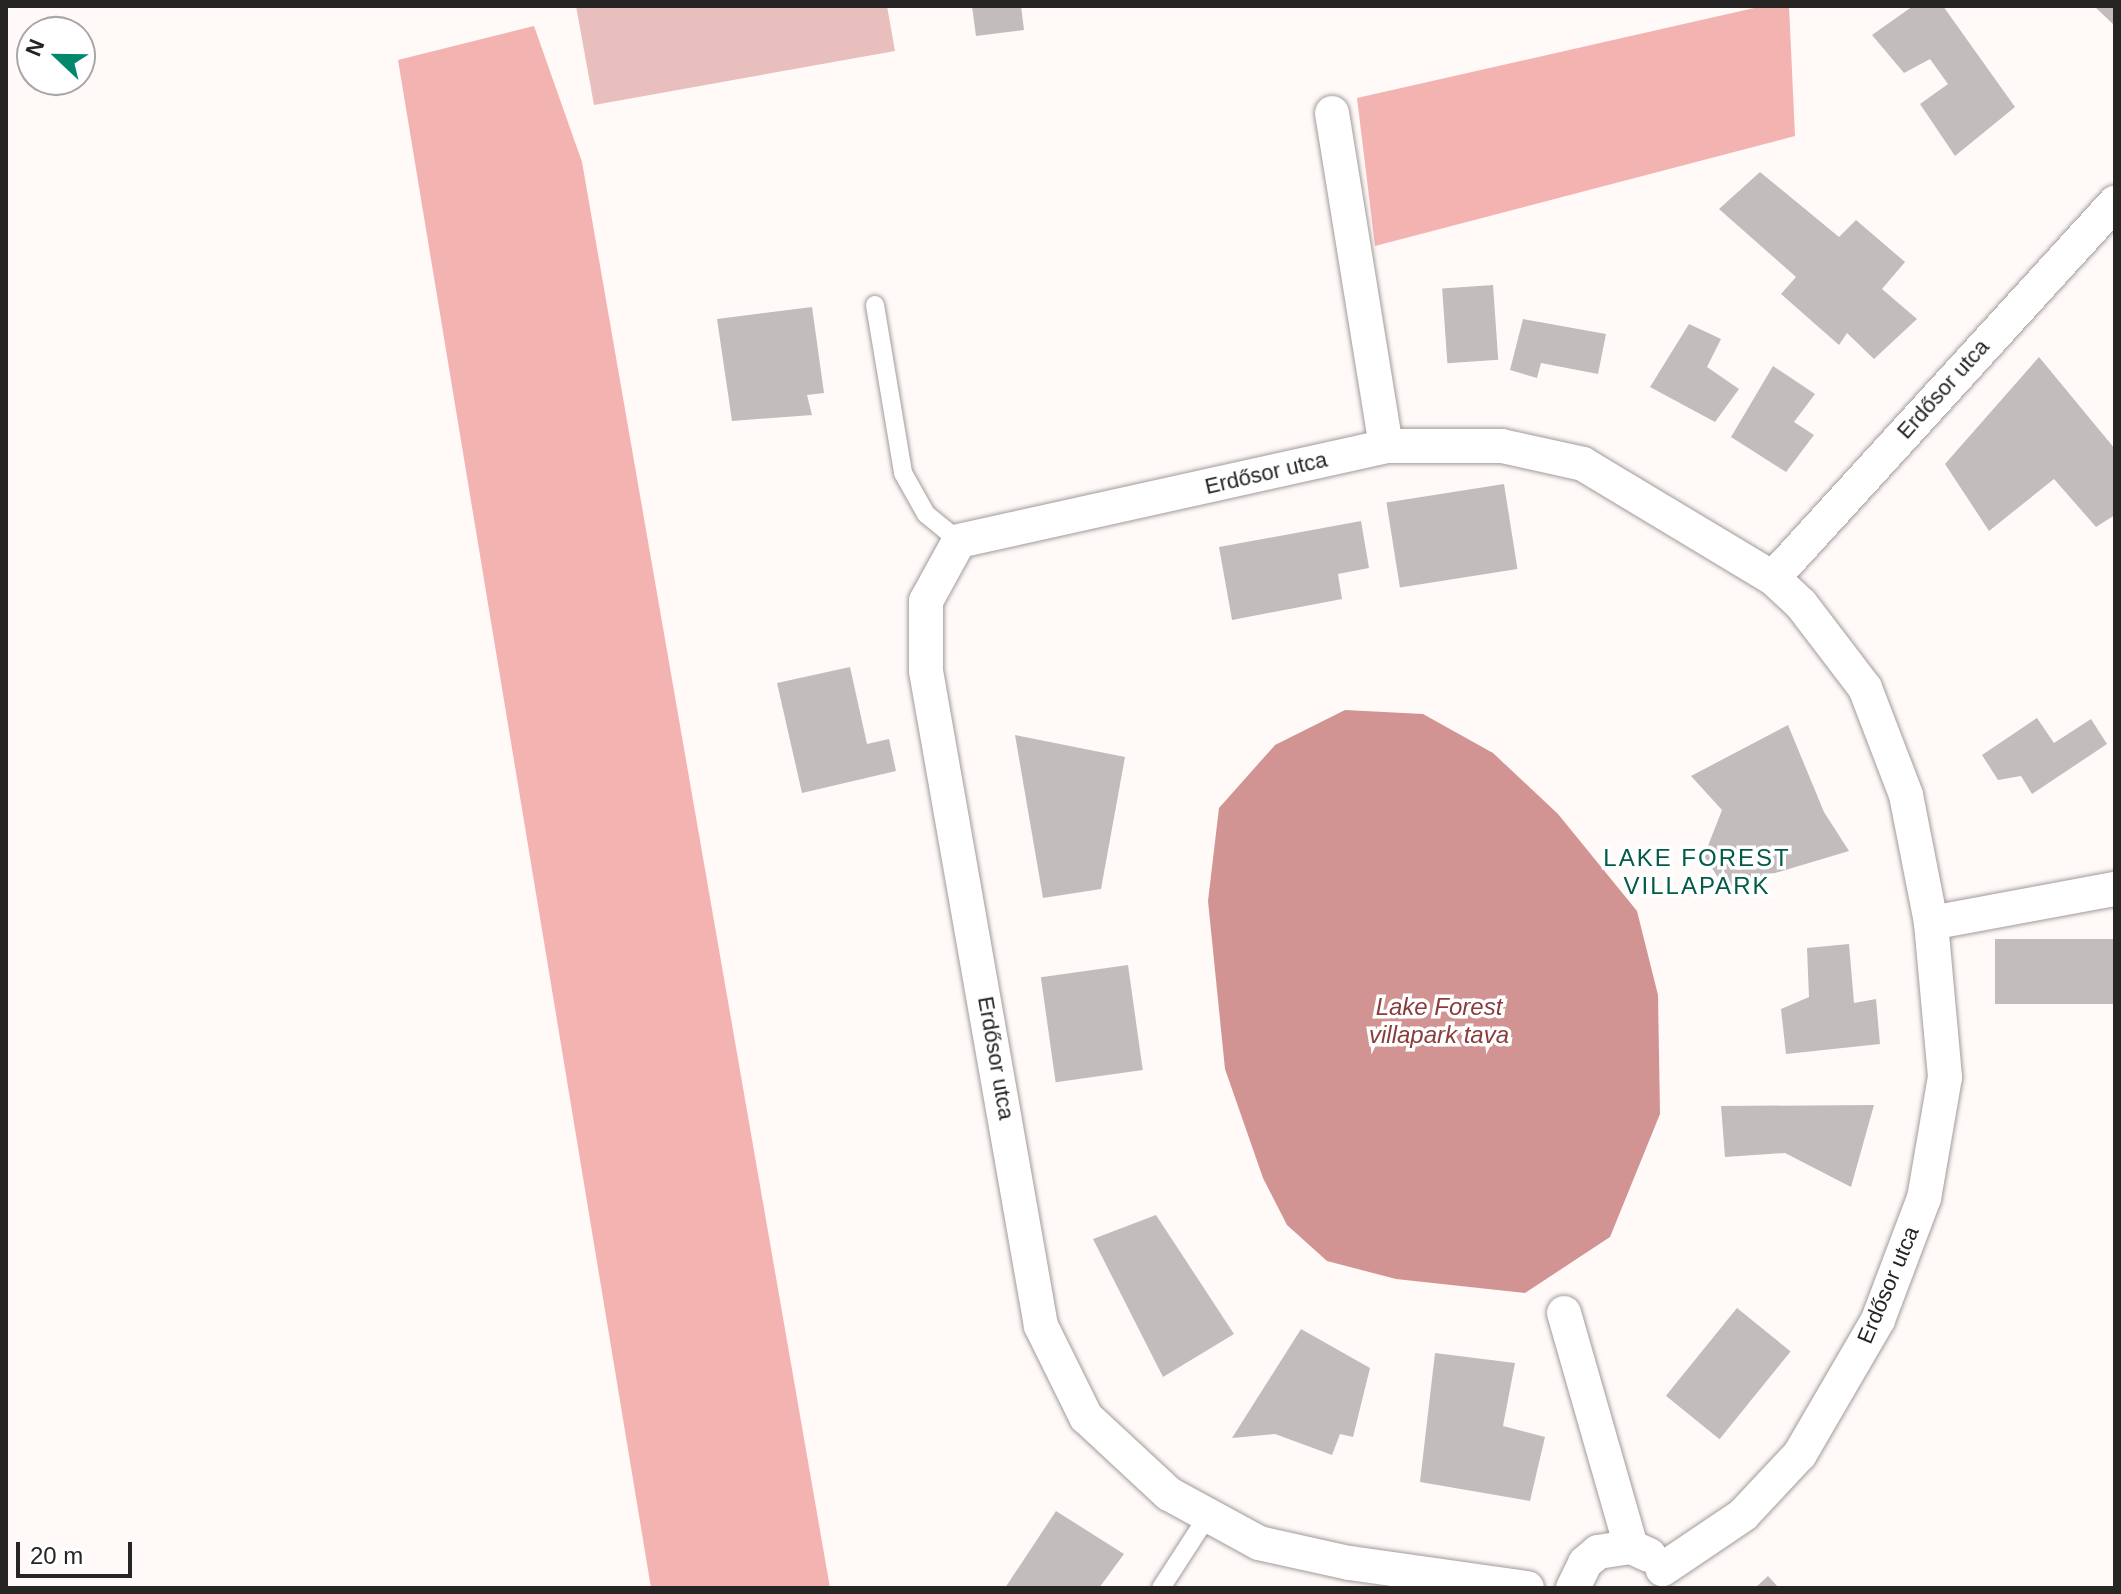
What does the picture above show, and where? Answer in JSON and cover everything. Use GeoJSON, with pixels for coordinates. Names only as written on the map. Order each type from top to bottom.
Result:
{"type":"FeatureCollection","features":[{"type":"Feature","properties":{"kind":"street"},"geometry":{"type":"LineString","coordinates":[[1332,113],[1386,446]]}},
{"type":"Feature","properties":{"kind":"street","name":"Erdősor utca"},"geometry":{"type":"LineString","coordinates":[[1773,578],[2115,203]]}},
{"type":"Feature","properties":{"kind":"street","name":"Erdősor utca"},"geometry":{"type":"LineString","coordinates":[[1527,1588],[1349,1563],[1259,1543],[1169,1494],[1086,1417],[1041,1326],[926,671],[926,601],[959,541],[1386,446],[1502,446],[1583,464],[1773,578],[1801,604],[1865,688],[1906,795],[1931,923],[1945,1077],[1924,1198],[1878,1320],[1800,1454],[1743,1515],[1667,1578],[1631,1547]]}},
{"type":"Feature","properties":{"kind":"street"},"geometry":{"type":"LineString","coordinates":[[1931,923],[2115,889]]}},
{"type":"Feature","properties":{"kind":"street"},"geometry":{"type":"LineString","coordinates":[[1564,1313],[1631,1547],[1598,1552],[1585,1563],[1573,1588]]}},
{"type":"Feature","properties":{"kind":"lane"},"geometry":{"type":"LineString","coordinates":[[875,305],[903,473],[926,514],[959,541]]}},
{"type":"Feature","properties":{"kind":"lane"},"geometry":{"type":"LineString","coordinates":[[1161,1588],[1207,1517]]}},
{"type":"Feature","properties":{"kind":"shaded area"},"geometry":{"type":"Polygon","coordinates":[[[576,6],[887,6],[895,51],[594,105],[576,6]]]}},
{"type":"Feature","properties":{"kind":"shaded area"},"geometry":{"type":"Polygon","coordinates":[[[1763,6],[1789,6],[1795,136],[1375,246],[1357,98],[1763,6]]]}},
{"type":"Feature","properties":{"kind":"shaded area"},"geometry":{"type":"Polygon","coordinates":[[[534,26],[582,162],[830,1588],[651,1588],[398,60],[534,26]]]}},
{"type":"Feature","properties":{"kind":"water","name":"Lake Forest villapark tava"},"geometry":{"type":"Polygon","coordinates":[[[1345,710],[1423,714],[1493,753],[1558,814],[1637,911],[1658,995],[1660,1114],[1610,1237],[1525,1293],[1396,1279],[1327,1261],[1287,1225],[1263,1178],[1225,1069],[1208,901],[1219,808],[1275,745],[1345,710]]]}},
{"type":"Feature","properties":{"kind":"building"},"geometry":{"type":"Polygon","coordinates":[[[972,6],[1021,6],[1024,30],[976,36],[972,6]]]}},
{"type":"Feature","properties":{"kind":"building"},"geometry":{"type":"Polygon","coordinates":[[[1913,6],[1943,6],[2015,107],[1955,156],[1920,104],[1948,84],[1930,59],[1904,73],[1872,35],[1913,6]]]}},
{"type":"Feature","properties":{"kind":"building"},"geometry":{"type":"Polygon","coordinates":[[[2094,6],[2115,6],[2115,26],[2094,6]]]}},
{"type":"Feature","properties":{"kind":"building"},"geometry":{"type":"Polygon","coordinates":[[[1760,172],[1839,237],[1856,220],[1905,262],[1882,289],[1917,319],[1874,359],[1847,333],[1839,345],[1781,294],[1796,277],[1719,209],[1760,172]]]}},
{"type":"Feature","properties":{"kind":"building"},"geometry":{"type":"Polygon","coordinates":[[[1493,285],[1498,360],[1447,363],[1442,289],[1493,285]]]}},
{"type":"Feature","properties":{"kind":"building"},"geometry":{"type":"Polygon","coordinates":[[[812,307],[824,393],[807,395],[812,415],[732,421],[717,319],[812,307]]]}},
{"type":"Feature","properties":{"kind":"building"},"geometry":{"type":"Polygon","coordinates":[[[1523,319],[1606,334],[1598,374],[1541,363],[1537,378],[1510,370],[1523,319]]]}},
{"type":"Feature","properties":{"kind":"building"},"geometry":{"type":"Polygon","coordinates":[[[1689,324],[1721,339],[1707,367],[1739,389],[1715,422],[1650,387],[1689,324]]]}},
{"type":"Feature","properties":{"kind":"building"},"geometry":{"type":"Polygon","coordinates":[[[2039,357],[2115,449],[2115,515],[2096,527],[2054,479],[1989,531],[1945,464],[2039,357]]]}},
{"type":"Feature","properties":{"kind":"building"},"geometry":{"type":"Polygon","coordinates":[[[1773,366],[1815,394],[1794,422],[1814,435],[1786,472],[1731,437],[1773,366]]]}},
{"type":"Feature","properties":{"kind":"building"},"geometry":{"type":"Polygon","coordinates":[[[1504,484],[1517,569],[1400,588],[1386,503],[1504,484]]]}},
{"type":"Feature","properties":{"kind":"building"},"geometry":{"type":"Polygon","coordinates":[[[1361,521],[1369,568],[1338,574],[1342,599],[1232,620],[1219,547],[1361,521]]]}},
{"type":"Feature","properties":{"kind":"building"},"geometry":{"type":"Polygon","coordinates":[[[850,667],[867,744],[889,739],[896,771],[802,793],[777,683],[850,667]]]}},
{"type":"Feature","properties":{"kind":"building"},"geometry":{"type":"Polygon","coordinates":[[[2037,718],[2054,743],[2091,719],[2107,744],[2032,794],[2021,776],[1998,780],[1982,755],[2037,718]]]}},
{"type":"Feature","properties":{"kind":"building"},"geometry":{"type":"Polygon","coordinates":[[[1788,725],[1824,812],[1849,851],[1725,888],[1704,856],[1722,810],[1691,776],[1788,725]]]}},
{"type":"Feature","properties":{"kind":"building"},"geometry":{"type":"Polygon","coordinates":[[[1015,735],[1125,757],[1101,889],[1043,898],[1015,735]]]}},
{"type":"Feature","properties":{"kind":"building"},"geometry":{"type":"Polygon","coordinates":[[[1995,939],[2115,939],[2115,1004],[1995,1004],[1995,939]]]}},
{"type":"Feature","properties":{"kind":"building"},"geometry":{"type":"Polygon","coordinates":[[[1849,944],[1854,1003],[1876,999],[1880,1044],[1786,1054],[1781,1009],[1809,997],[1807,948],[1849,944]]]}},
{"type":"Feature","properties":{"kind":"building"},"geometry":{"type":"Polygon","coordinates":[[[1128,965],[1143,1070],[1056,1082],[1041,977],[1128,965]]]}},
{"type":"Feature","properties":{"kind":"building"},"geometry":{"type":"Polygon","coordinates":[[[1874,1105],[1851,1187],[1785,1153],[1725,1157],[1721,1106],[1874,1105]]]}},
{"type":"Feature","properties":{"kind":"building"},"geometry":{"type":"Polygon","coordinates":[[[1156,1215],[1234,1334],[1163,1377],[1093,1239],[1156,1215]]]}},
{"type":"Feature","properties":{"kind":"building"},"geometry":{"type":"Polygon","coordinates":[[[1737,1308],[1791,1351],[1720,1439],[1666,1396],[1737,1308]]]}},
{"type":"Feature","properties":{"kind":"building"},"geometry":{"type":"Polygon","coordinates":[[[1301,1329],[1370,1368],[1353,1437],[1340,1434],[1332,1455],[1275,1434],[1232,1438],[1301,1329]]]}},
{"type":"Feature","properties":{"kind":"building"},"geometry":{"type":"Polygon","coordinates":[[[1435,1353],[1515,1363],[1503,1426],[1545,1437],[1530,1501],[1420,1482],[1435,1353]]]}},
{"type":"Feature","properties":{"kind":"building"},"geometry":{"type":"Polygon","coordinates":[[[1056,1511],[1124,1554],[1099,1588],[1005,1588],[1056,1511]]]}},
{"type":"Feature","properties":{"kind":"building"},"geometry":{"type":"Polygon","coordinates":[[[1768,1576],[1779,1588],[1755,1588],[1768,1576]]]}},
{"type":"Feature","properties":{"kind":"district","name":"LAKE FOREST VILLAPARK"},"geometry":{"type":"Point","coordinates":[1697,872]}}]}
